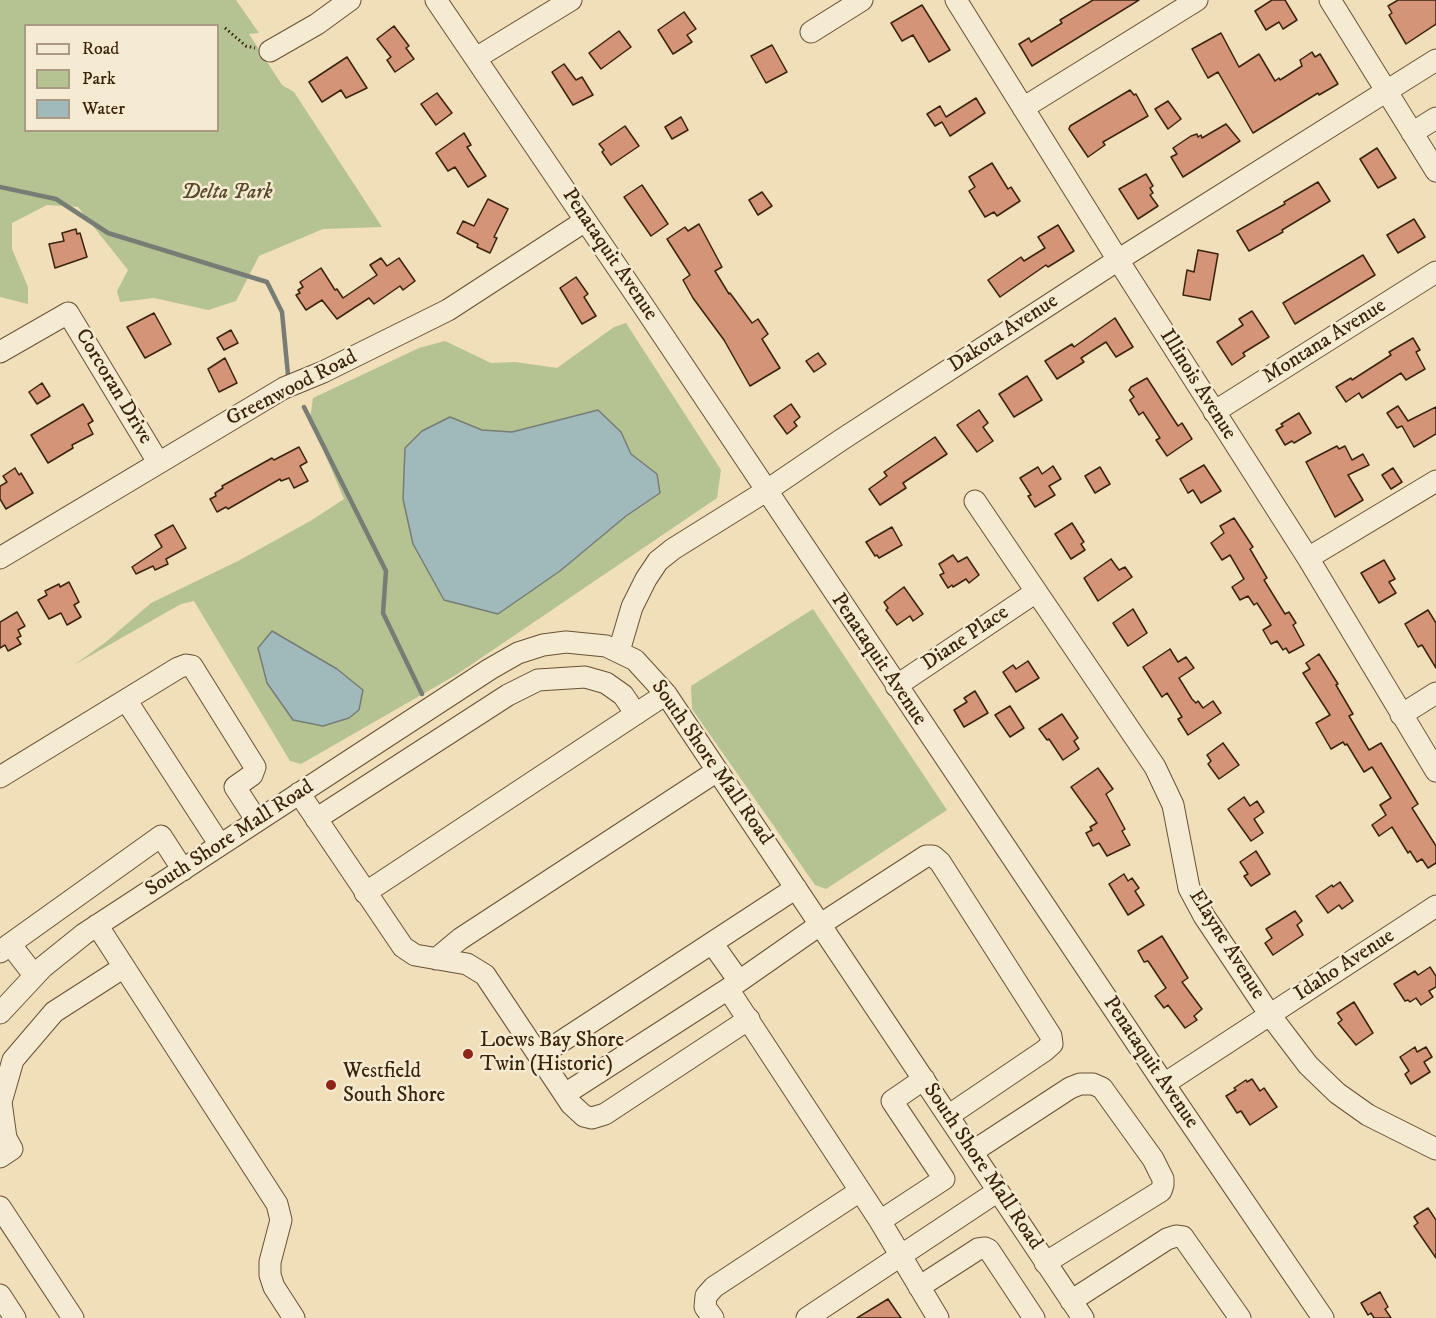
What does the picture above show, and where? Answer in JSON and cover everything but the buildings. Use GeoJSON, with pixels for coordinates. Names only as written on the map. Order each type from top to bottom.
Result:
{"type":"FeatureCollection","features":[{"type":"Feature","properties":{"kind":"street"},"geometry":{"type":"LineString","coordinates":[[270,51],[317,24],[350,0]]}},
{"type":"Feature","properties":{"kind":"street","name":"Penataquit Avenue"},"geometry":{"type":"LineString","coordinates":[[436,0],[645,308],[896,687],[1323,1318]]}},
{"type":"Feature","properties":{"kind":"street"},"geometry":{"type":"LineString","coordinates":[[476,58],[571,0]]}},
{"type":"Feature","properties":{"kind":"street"},"geometry":{"type":"LineString","coordinates":[[811,32],[862,0]]}},
{"type":"Feature","properties":{"kind":"street","name":"Illinois Avenue"},"geometry":{"type":"LineString","coordinates":[[956,0],[1308,558],[1436,771]]}},
{"type":"Feature","properties":{"kind":"street"},"geometry":{"type":"LineString","coordinates":[[1023,108],[1197,0]]}},
{"type":"Feature","properties":{"kind":"street"},"geometry":{"type":"LineString","coordinates":[[1330,0],[1436,171]]}},
{"type":"Feature","properties":{"kind":"street","name":"Dakota Avenue"},"geometry":{"type":"LineString","coordinates":[[619,651],[632,607],[646,579],[658,561],[673,549],[766,491],[1118,260],[1385,91],[1434,65]]}},
{"type":"Feature","properties":{"kind":"street"},"geometry":{"type":"LineString","coordinates":[[1412,133],[1436,118]]}},
{"type":"Feature","properties":{"kind":"street","name":"Greenwood Road"},"geometry":{"type":"LineString","coordinates":[[0,558],[284,388],[323,372],[448,310],[585,221]]}},
{"type":"Feature","properties":{"kind":"street","name":"Montana Avenue"},"geometry":{"type":"LineString","coordinates":[[1214,412],[1436,272]]}},
{"type":"Feature","properties":{"kind":"street","name":"Corcoran Drive"},"geometry":{"type":"LineString","coordinates":[[0,352],[68,312],[158,462]]}},
{"type":"Feature","properties":{"kind":"street"},"geometry":{"type":"LineString","coordinates":[[1308,558],[1436,481]]}},
{"type":"Feature","properties":{"kind":"street","name":"Elayne Avenue"},"geometry":{"type":"LineString","coordinates":[[975,501],[1155,767],[1173,805],[1189,888],[1204,916],[1270,1015],[1308,1065],[1337,1092],[1368,1115],[1436,1149]]}},
{"type":"Feature","properties":{"kind":"street","name":"Diane Place"},"geometry":{"type":"LineString","coordinates":[[896,687],[1036,592]]}},
{"type":"Feature","properties":{"kind":"street","name":"South Shore Mall Road"},"geometry":{"type":"LineString","coordinates":[[0,1013],[34,975],[63,950],[97,926],[490,669],[518,653],[543,645],[566,642],[596,645],[619,651],[635,660],[666,694],[1077,1310]]}},
{"type":"Feature","properties":{"kind":"street"},"geometry":{"type":"LineString","coordinates":[[0,777],[178,669],[186,665],[192,666],[255,767],[252,775],[235,787],[257,821]]}},
{"type":"Feature","properties":{"kind":"street"},"geometry":{"type":"LineString","coordinates":[[316,819],[508,694],[538,681],[585,677],[606,683],[623,695],[636,714]]}},
{"type":"Feature","properties":{"kind":"street"},"geometry":{"type":"LineString","coordinates":[[1401,715],[1436,693]]}},
{"type":"Feature","properties":{"kind":"street"},"geometry":{"type":"LineString","coordinates":[[365,893],[666,694]]}},
{"type":"Feature","properties":{"kind":"street"},"geometry":{"type":"LineString","coordinates":[[126,700],[220,845]]}},
{"type":"Feature","properties":{"kind":"street"},"geometry":{"type":"LineString","coordinates":[[436,959],[460,939],[717,771]]}},
{"type":"Feature","properties":{"kind":"street"},"geometry":{"type":"LineString","coordinates":[[299,793],[403,947],[415,955],[467,964],[485,975],[565,1094],[578,1112],[584,1116],[592,1118],[605,1114],[749,1019]]}},
{"type":"Feature","properties":{"kind":"street"},"geometry":{"type":"LineString","coordinates":[[34,975],[5,948],[161,836],[183,870]]}},
{"type":"Feature","properties":{"kind":"street"},"geometry":{"type":"LineString","coordinates":[[565,1094],[734,985],[821,924],[926,856],[933,856],[940,862],[1052,1036],[1052,1044],[1044,1051],[948,1116]]}},
{"type":"Feature","properties":{"kind":"street"},"geometry":{"type":"LineString","coordinates":[[539,1056],[796,888]]}},
{"type":"Feature","properties":{"kind":"street","name":"Idaho Avenue"},"geometry":{"type":"LineString","coordinates":[[1164,1084],[1436,906]]}},
{"type":"Feature","properties":{"kind":"street"},"geometry":{"type":"LineString","coordinates":[[97,926],[277,1204],[281,1220],[270,1262],[270,1275],[274,1287],[294,1318]]}},
{"type":"Feature","properties":{"kind":"street"},"geometry":{"type":"LineString","coordinates":[[712,943],[749,1019],[880,1221],[938,1318]]}},
{"type":"Feature","properties":{"kind":"street"},"geometry":{"type":"LineString","coordinates":[[0,1157],[12,1149],[6,1138],[1,1102],[13,1060],[54,1012],[124,967]]}},
{"type":"Feature","properties":{"kind":"street"},"geometry":{"type":"LineString","coordinates":[[880,1221],[944,1179],[892,1101],[924,1079]]}},
{"type":"Feature","properties":{"kind":"street"},"geometry":{"type":"LineString","coordinates":[[972,1152],[1070,1088],[1080,1084],[1093,1084],[1102,1088],[1153,1159],[1163,1179],[1161,1191],[1045,1263]]}},
{"type":"Feature","properties":{"kind":"street"},"geometry":{"type":"LineString","coordinates":[[713,1318],[705,1307],[706,1296],[714,1287],[860,1191]]}},
{"type":"Feature","properties":{"kind":"street"},"geometry":{"type":"LineString","coordinates":[[807,1318],[998,1191]]}},
{"type":"Feature","properties":{"kind":"street"},"geometry":{"type":"LineString","coordinates":[[0,1207],[73,1318]]}},
{"type":"Feature","properties":{"kind":"street"},"geometry":{"type":"LineString","coordinates":[[1077,1310],[1167,1239],[1176,1236],[1183,1237],[1240,1318]]}},
{"type":"Feature","properties":{"kind":"street"},"geometry":{"type":"LineString","coordinates":[[919,1287],[978,1249],[985,1248],[989,1250],[1034,1318]]}},
{"type":"Feature","properties":{"kind":"street"},"geometry":{"type":"LineString","coordinates":[[0,1295],[15,1318]]}},
{"type":"Feature","properties":{"kind":"path"},"geometry":{"type":"LineString","coordinates":[[225,28],[246,46],[270,51]]}},
{"type":"Feature","properties":{"kind":"green space","name":"Delta Park"},"geometry":{"type":"Polygon","coordinates":[[[0,0],[236,0],[259,33],[249,34],[282,85],[294,92],[382,227],[323,229],[259,256],[236,301],[208,310],[154,298],[120,302],[117,291],[128,270],[78,207],[47,205],[12,223],[12,249],[28,287],[28,304],[0,297],[0,0]]]}},
{"type":"Feature","properties":{"kind":"green space"},"geometry":{"type":"Polygon","coordinates":[[[626,323],[721,470],[717,498],[456,675],[301,764],[290,761],[194,601],[181,604],[74,665],[106,642],[151,603],[238,561],[312,520],[344,499],[310,419],[313,398],[419,348],[445,341],[491,363],[515,362],[557,368],[614,327],[626,323]]]}},
{"type":"Feature","properties":{"kind":"green space"},"geometry":{"type":"Polygon","coordinates":[[[813,609],[947,810],[826,889],[815,885],[692,709],[691,686],[813,609]]]}},
{"type":"Feature","properties":{"kind":"water"},"geometry":{"type":"Polygon","coordinates":[[[598,410],[621,432],[631,454],[657,474],[660,493],[626,516],[560,571],[498,614],[444,600],[413,544],[403,499],[405,448],[422,431],[450,417],[482,430],[512,432],[598,410]]]}},
{"type":"Feature","properties":{"kind":"water"},"geometry":{"type":"Polygon","coordinates":[[[272,631],[337,669],[363,690],[359,710],[349,718],[323,726],[293,720],[267,683],[258,648],[272,631]]]}},
{"type":"Feature","properties":{"kind":"waterway"},"geometry":{"type":"LineString","coordinates":[[0,187],[56,199],[108,233],[267,282],[282,312],[288,375]]}},
{"type":"Feature","properties":{"kind":"waterway"},"geometry":{"type":"LineString","coordinates":[[304,407],[386,571],[383,613],[422,694]]}},
{"type":"Feature","properties":{"kind":"place","name":"Loews Bay Shore Twin (Historic)"},"geometry":{"type":"Point","coordinates":[468,1054]}},
{"type":"Feature","properties":{"kind":"place","name":"Westfield South Shore"},"geometry":{"type":"Point","coordinates":[331,1085]}}]}
